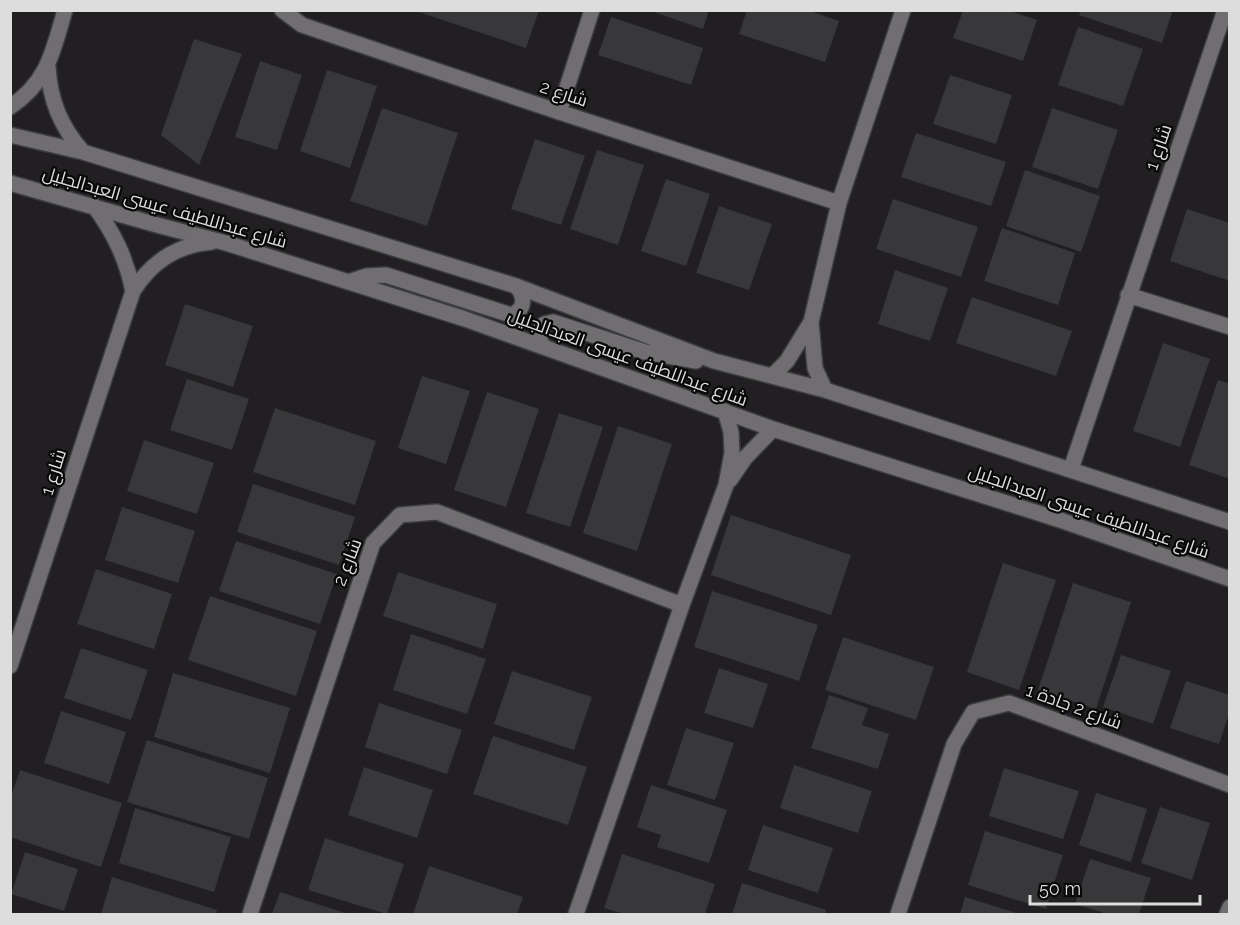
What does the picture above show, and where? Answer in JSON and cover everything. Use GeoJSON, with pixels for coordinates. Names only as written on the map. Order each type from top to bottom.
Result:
{"type":"FeatureCollection","features":[{"type":"Feature","properties":{"kind":"street"},"geometry":{"type":"LineString","coordinates":[[10,108],[28,93],[48,68],[65,10]]}},
{"type":"Feature","properties":{"kind":"street","name":"شارع 2"},"geometry":{"type":"LineString","coordinates":[[282,10],[302,25],[559,112],[839,202]]}},
{"type":"Feature","properties":{"kind":"street"},"geometry":{"type":"LineString","coordinates":[[559,112],[592,10]]}},
{"type":"Feature","properties":{"kind":"street"},"geometry":{"type":"LineString","coordinates":[[825,390],[815,368],[811,322],[839,202],[903,10]]}},
{"type":"Feature","properties":{"kind":"street","name":"شارع 1"},"geometry":{"type":"LineString","coordinates":[[1071,469],[1225,10]]}},
{"type":"Feature","properties":{"kind":"street"},"geometry":{"type":"LineString","coordinates":[[48,68],[56,111],[72,140],[83,152]]}},
{"type":"Feature","properties":{"kind":"street","name":"شارع عبداللطيف عيسى العبدالجليل"},"geometry":{"type":"LineString","coordinates":[[10,135],[83,152],[516,286],[714,361],[825,390],[1230,522]]}},
{"type":"Feature","properties":{"kind":"street","name":"شارع عبداللطيف عيسى العبدالجليل"},"geometry":{"type":"LineString","coordinates":[[10,183],[226,243],[348,282],[546,348],[773,429],[1057,519],[1230,579]]}},
{"type":"Feature","properties":{"kind":"street"},"geometry":{"type":"LineString","coordinates":[[94,206],[120,248],[133,291]]}},
{"type":"Feature","properties":{"kind":"street","name":"شارع 1"},"geometry":{"type":"LineString","coordinates":[[10,666],[133,291],[148,270],[170,253],[197,243],[226,243]]}},
{"type":"Feature","properties":{"kind":"street"},"geometry":{"type":"LineString","coordinates":[[348,282],[366,276],[386,275],[511,315],[519,311],[523,303],[522,293],[516,286]]}},
{"type":"Feature","properties":{"kind":"street"},"geometry":{"type":"LineString","coordinates":[[1128,295],[1230,327]]}},
{"type":"Feature","properties":{"kind":"street"},"geometry":{"type":"LineString","coordinates":[[546,348],[540,342],[539,332],[544,324],[553,322],[645,352],[692,361],[714,361]]}},
{"type":"Feature","properties":{"kind":"street"},"geometry":{"type":"LineString","coordinates":[[773,375],[787,361],[811,322]]}},
{"type":"Feature","properties":{"kind":"street"},"geometry":{"type":"LineString","coordinates":[[576,915],[682,605],[726,485],[732,453],[731,432],[725,411]]}},
{"type":"Feature","properties":{"kind":"street"},"geometry":{"type":"LineString","coordinates":[[726,485],[745,458],[773,429]]}},
{"type":"Feature","properties":{"kind":"street","name":"شارع 2"},"geometry":{"type":"LineString","coordinates":[[250,915],[373,543],[400,515],[437,512],[682,605]]}},
{"type":"Feature","properties":{"kind":"street","name":"شارع 2 جادة 1"},"geometry":{"type":"LineString","coordinates":[[898,915],[954,744],[973,712],[1009,703],[1230,785]]}},
{"type":"Feature","properties":{"kind":"street"},"geometry":{"type":"LineString","coordinates":[[1227,915],[1230,907]]}},
{"type":"Feature","properties":{"kind":"building"},"geometry":{"type":"Polygon","coordinates":[[[413,10],[539,10],[526,48],[413,10]]]}},
{"type":"Feature","properties":{"kind":"building"},"geometry":{"type":"Polygon","coordinates":[[[648,10],[709,10],[703,29],[648,10]]]}},
{"type":"Feature","properties":{"kind":"building"},"geometry":{"type":"Polygon","coordinates":[[[747,10],[807,10],[839,21],[825,62],[739,34],[747,10]]]}},
{"type":"Feature","properties":{"kind":"building"},"geometry":{"type":"Polygon","coordinates":[[[963,10],[1007,10],[1037,20],[1023,61],[953,38],[963,10]]]}},
{"type":"Feature","properties":{"kind":"building"},"geometry":{"type":"Polygon","coordinates":[[[1081,10],[1173,10],[1162,43],[1079,15],[1081,10]]]}},
{"type":"Feature","properties":{"kind":"building"},"geometry":{"type":"Polygon","coordinates":[[[611,17],[703,48],[691,85],[598,55],[611,17]]]}},
{"type":"Feature","properties":{"kind":"building"},"geometry":{"type":"Polygon","coordinates":[[[1078,27],[1143,49],[1123,106],[1058,85],[1078,27]]]}},
{"type":"Feature","properties":{"kind":"building"},"geometry":{"type":"Polygon","coordinates":[[[194,39],[242,54],[199,165],[161,135],[194,39]]]}},
{"type":"Feature","properties":{"kind":"building"},"geometry":{"type":"Polygon","coordinates":[[[260,61],[302,75],[277,150],[235,137],[260,61]]]}},
{"type":"Feature","properties":{"kind":"building"},"geometry":{"type":"Polygon","coordinates":[[[327,70],[377,86],[350,168],[300,151],[327,70]]]}},
{"type":"Feature","properties":{"kind":"building"},"geometry":{"type":"Polygon","coordinates":[[[950,75],[1012,95],[996,144],[933,124],[950,75]]]}},
{"type":"Feature","properties":{"kind":"building"},"geometry":{"type":"Polygon","coordinates":[[[382,108],[458,133],[427,226],[350,201],[382,108]]]}},
{"type":"Feature","properties":{"kind":"building"},"geometry":{"type":"Polygon","coordinates":[[[1052,108],[1118,130],[1098,189],[1032,167],[1052,108]]]}},
{"type":"Feature","properties":{"kind":"building"},"geometry":{"type":"Polygon","coordinates":[[[916,133],[1006,162],[991,206],[901,177],[916,133]]]}},
{"type":"Feature","properties":{"kind":"building"},"geometry":{"type":"Polygon","coordinates":[[[535,139],[585,156],[561,225],[511,209],[535,139]]]}},
{"type":"Feature","properties":{"kind":"building"},"geometry":{"type":"Polygon","coordinates":[[[597,150],[644,165],[618,245],[570,229],[597,150]]]}},
{"type":"Feature","properties":{"kind":"building"},"geometry":{"type":"Polygon","coordinates":[[[1025,170],[1100,196],[1081,252],[1006,226],[1025,170]]]}},
{"type":"Feature","properties":{"kind":"building"},"geometry":{"type":"Polygon","coordinates":[[[666,179],[710,194],[686,266],[641,251],[666,179]]]}},
{"type":"Feature","properties":{"kind":"building"},"geometry":{"type":"Polygon","coordinates":[[[893,199],[978,227],[961,277],[876,249],[893,199]]]}},
{"type":"Feature","properties":{"kind":"building"},"geometry":{"type":"Polygon","coordinates":[[[719,206],[772,224],[749,290],[696,273],[719,206]]]}},
{"type":"Feature","properties":{"kind":"building"},"geometry":{"type":"Polygon","coordinates":[[[1187,209],[1230,223],[1230,281],[1170,261],[1187,209]]]}},
{"type":"Feature","properties":{"kind":"building"},"geometry":{"type":"Polygon","coordinates":[[[1002,228],[1075,253],[1058,305],[984,281],[1002,228]]]}},
{"type":"Feature","properties":{"kind":"building"},"geometry":{"type":"Polygon","coordinates":[[[895,270],[948,288],[930,341],[878,324],[895,270]]]}},
{"type":"Feature","properties":{"kind":"building"},"geometry":{"type":"Polygon","coordinates":[[[972,297],[1072,331],[1056,376],[956,343],[972,297]]]}},
{"type":"Feature","properties":{"kind":"building"},"geometry":{"type":"Polygon","coordinates":[[[185,304],[253,326],[233,387],[165,365],[185,304]]]}},
{"type":"Feature","properties":{"kind":"building"},"geometry":{"type":"Polygon","coordinates":[[[1163,343],[1210,359],[1180,447],[1133,431],[1163,343]]]}},
{"type":"Feature","properties":{"kind":"building"},"geometry":{"type":"Polygon","coordinates":[[[422,376],[470,391],[446,464],[398,448],[422,376]]]}},
{"type":"Feature","properties":{"kind":"building"},"geometry":{"type":"Polygon","coordinates":[[[187,379],[249,399],[232,450],[170,430],[187,379]]]}},
{"type":"Feature","properties":{"kind":"building"},"geometry":{"type":"Polygon","coordinates":[[[1218,380],[1230,384],[1230,479],[1189,465],[1218,380]]]}},
{"type":"Feature","properties":{"kind":"building"},"geometry":{"type":"Polygon","coordinates":[[[487,392],[539,409],[506,507],[454,490],[487,392]]]}},
{"type":"Feature","properties":{"kind":"building"},"geometry":{"type":"Polygon","coordinates":[[[275,408],[376,441],[355,505],[253,472],[275,408]]]}},
{"type":"Feature","properties":{"kind":"building"},"geometry":{"type":"Polygon","coordinates":[[[559,413],[603,427],[570,527],[526,513],[559,413]]]}},
{"type":"Feature","properties":{"kind":"building"},"geometry":{"type":"Polygon","coordinates":[[[618,426],[672,444],[637,551],[583,533],[618,426]]]}},
{"type":"Feature","properties":{"kind":"building"},"geometry":{"type":"Polygon","coordinates":[[[144,440],[214,463],[197,514],[127,491],[144,440]]]}},
{"type":"Feature","properties":{"kind":"building"},"geometry":{"type":"Polygon","coordinates":[[[253,484],[355,517],[339,565],[237,532],[253,484]]]}},
{"type":"Feature","properties":{"kind":"building"},"geometry":{"type":"Polygon","coordinates":[[[122,507],[195,531],[178,583],[105,560],[122,507]]]}},
{"type":"Feature","properties":{"kind":"building"},"geometry":{"type":"Polygon","coordinates":[[[731,515],[851,555],[831,615],[711,575],[731,515]]]}},
{"type":"Feature","properties":{"kind":"building"},"geometry":{"type":"Polygon","coordinates":[[[236,541],[337,574],[320,624],[219,591],[236,541]]]}},
{"type":"Feature","properties":{"kind":"building"},"geometry":{"type":"Polygon","coordinates":[[[1003,563],[1056,580],[1019,690],[967,672],[1003,563]]]}},
{"type":"Feature","properties":{"kind":"building"},"geometry":{"type":"Polygon","coordinates":[[[96,569],[172,594],[154,649],[77,624],[96,569]]]}},
{"type":"Feature","properties":{"kind":"building"},"geometry":{"type":"Polygon","coordinates":[[[398,572],[497,604],[483,649],[383,616],[398,572]]]}},
{"type":"Feature","properties":{"kind":"building"},"geometry":{"type":"Polygon","coordinates":[[[1073,583],[1131,602],[1096,709],[1038,690],[1073,583]]]}},
{"type":"Feature","properties":{"kind":"building"},"geometry":{"type":"Polygon","coordinates":[[[712,591],[818,625],[799,681],[694,647],[712,591]]]}},
{"type":"Feature","properties":{"kind":"building"},"geometry":{"type":"Polygon","coordinates":[[[210,596],[317,631],[296,696],[188,660],[210,596]]]}},
{"type":"Feature","properties":{"kind":"building"},"geometry":{"type":"Polygon","coordinates":[[[411,634],[486,659],[467,714],[393,690],[411,634]]]}},
{"type":"Feature","properties":{"kind":"building"},"geometry":{"type":"Polygon","coordinates":[[[843,637],[934,667],[916,720],[825,690],[843,637]]]}},
{"type":"Feature","properties":{"kind":"building"},"geometry":{"type":"Polygon","coordinates":[[[81,648],[148,670],[131,720],[64,698],[81,648]]]}},
{"type":"Feature","properties":{"kind":"building"},"geometry":{"type":"Polygon","coordinates":[[[1121,655],[1171,671],[1153,724],[1103,707],[1121,655]]]}},
{"type":"Feature","properties":{"kind":"building"},"geometry":{"type":"Polygon","coordinates":[[[719,668],[768,684],[753,728],[704,713],[719,668]]]}},
{"type":"Feature","properties":{"kind":"building"},"geometry":{"type":"Polygon","coordinates":[[[512,671],[592,697],[574,750],[494,724],[512,671]]]}},
{"type":"Feature","properties":{"kind":"building"},"geometry":{"type":"Polygon","coordinates":[[[173,673],[290,708],[270,773],[154,737],[173,673]]]}},
{"type":"Feature","properties":{"kind":"building"},"geometry":{"type":"Polygon","coordinates":[[[1186,681],[1230,695],[1230,711],[1219,744],[1170,728],[1186,681]]]}},
{"type":"Feature","properties":{"kind":"building"},"geometry":{"type":"Polygon","coordinates":[[[829,695],[868,708],[862,725],[889,734],[878,769],[811,748],[829,695]]]}},
{"type":"Feature","properties":{"kind":"building"},"geometry":{"type":"Polygon","coordinates":[[[379,703],[462,730],[447,774],[365,747],[379,703]]]}},
{"type":"Feature","properties":{"kind":"building"},"geometry":{"type":"Polygon","coordinates":[[[61,711],[126,732],[109,784],[44,763],[61,711]]]}},
{"type":"Feature","properties":{"kind":"building"},"geometry":{"type":"Polygon","coordinates":[[[686,728],[734,743],[715,800],[667,785],[686,728]]]}},
{"type":"Feature","properties":{"kind":"building"},"geometry":{"type":"Polygon","coordinates":[[[493,736],[587,767],[568,825],[473,794],[493,736]]]}},
{"type":"Feature","properties":{"kind":"building"},"geometry":{"type":"Polygon","coordinates":[[[147,740],[268,778],[249,839],[127,802],[147,740]]]}},
{"type":"Feature","properties":{"kind":"building"},"geometry":{"type":"Polygon","coordinates":[[[794,765],[872,791],[858,833],[780,808],[794,765]]]}},
{"type":"Feature","properties":{"kind":"building"},"geometry":{"type":"Polygon","coordinates":[[[364,767],[433,790],[417,838],[348,815],[364,767]]]}},
{"type":"Feature","properties":{"kind":"building"},"geometry":{"type":"Polygon","coordinates":[[[1004,768],[1079,791],[1063,839],[989,816],[1004,768]]]}},
{"type":"Feature","properties":{"kind":"building"},"geometry":{"type":"Polygon","coordinates":[[[20,770],[122,803],[101,867],[10,837],[10,799],[20,770]]]}},
{"type":"Feature","properties":{"kind":"building"},"geometry":{"type":"Polygon","coordinates":[[[651,785],[727,810],[709,863],[657,847],[661,835],[637,827],[651,785]]]}},
{"type":"Feature","properties":{"kind":"building"},"geometry":{"type":"Polygon","coordinates":[[[1096,793],[1147,809],[1131,862],[1079,845],[1096,793]]]}},
{"type":"Feature","properties":{"kind":"building"},"geometry":{"type":"Polygon","coordinates":[[[1160,807],[1210,823],[1192,880],[1141,863],[1160,807]]]}},
{"type":"Feature","properties":{"kind":"building"},"geometry":{"type":"Polygon","coordinates":[[[135,808],[231,837],[214,892],[119,863],[135,808]]]}},
{"type":"Feature","properties":{"kind":"building"},"geometry":{"type":"Polygon","coordinates":[[[763,825],[833,848],[818,893],[748,870],[763,825]]]}},
{"type":"Feature","properties":{"kind":"building"},"geometry":{"type":"Polygon","coordinates":[[[985,831],[1063,855],[1046,909],[968,885],[985,831]]]}},
{"type":"Feature","properties":{"kind":"building"},"geometry":{"type":"Polygon","coordinates":[[[325,838],[404,864],[387,914],[308,890],[325,838]]]}},
{"type":"Feature","properties":{"kind":"building"},"geometry":{"type":"Polygon","coordinates":[[[25,852],[78,869],[64,911],[11,894],[25,852]]]}},
{"type":"Feature","properties":{"kind":"building"},"geometry":{"type":"Polygon","coordinates":[[[622,854],[715,884],[705,914],[624,914],[604,908],[622,854]]]}},
{"type":"Feature","properties":{"kind":"building"},"geometry":{"type":"Polygon","coordinates":[[[1090,859],[1151,878],[1139,914],[1107,914],[1075,904],[1090,859]]]}},
{"type":"Feature","properties":{"kind":"building"},"geometry":{"type":"Polygon","coordinates":[[[429,866],[523,897],[517,914],[413,914],[429,866]]]}},
{"type":"Feature","properties":{"kind":"building"},"geometry":{"type":"Polygon","coordinates":[[[112,877],[217,910],[216,914],[101,914],[112,877]]]}},
{"type":"Feature","properties":{"kind":"building"},"geometry":{"type":"Polygon","coordinates":[[[742,883],[826,910],[825,914],[732,914],[742,883]]]}},
{"type":"Feature","properties":{"kind":"building"},"geometry":{"type":"Polygon","coordinates":[[[280,892],[348,914],[272,914],[280,892]]]}},
{"type":"Feature","properties":{"kind":"building"},"geometry":{"type":"Polygon","coordinates":[[[965,897],[1020,914],[960,914],[965,897]]]}}]}
